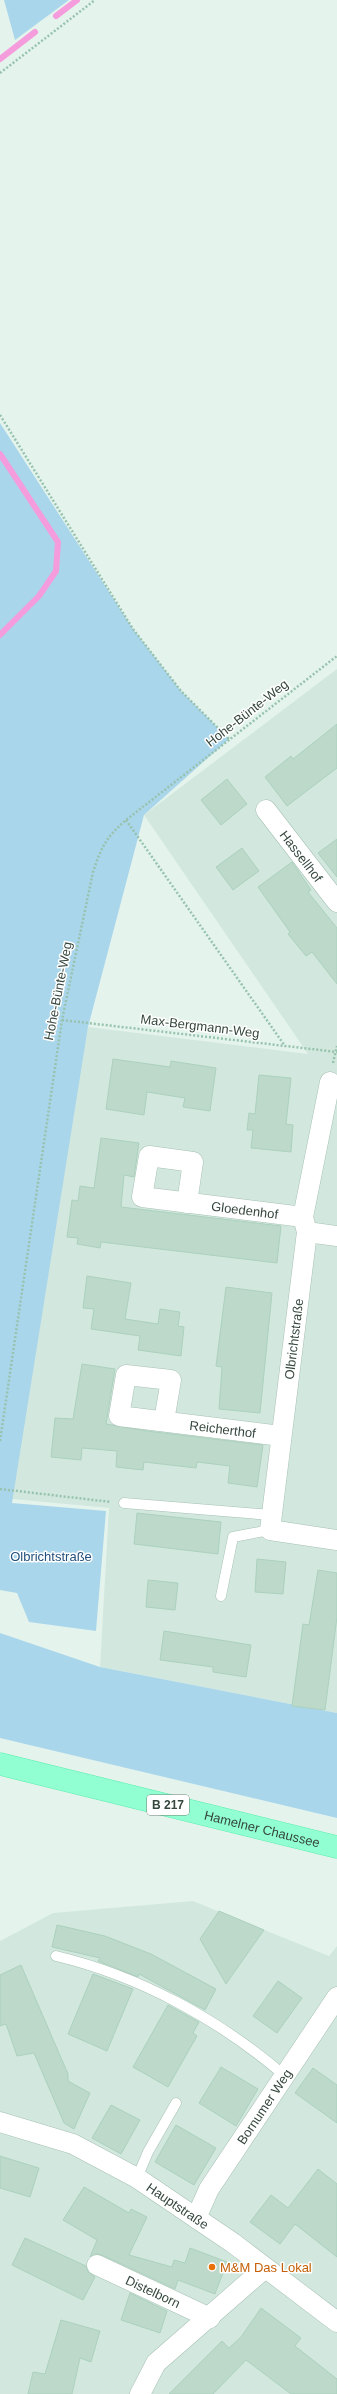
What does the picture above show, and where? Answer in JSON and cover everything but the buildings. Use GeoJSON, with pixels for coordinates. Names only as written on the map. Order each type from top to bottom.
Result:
{"type":"FeatureCollection","features":[{"type":"Feature","properties":{"kind":"main road","name":"Hamelner Chaussee"},"geometry":{"type":"LineString","coordinates":[[0,1764],[337,1846]]}},
{"type":"Feature","properties":{"kind":"street","name":"Hassellhof"},"geometry":{"type":"LineString","coordinates":[[266,810],[337,902]]}},
{"type":"Feature","properties":{"kind":"street","name":"Olbrichtstraße"},"geometry":{"type":"LineString","coordinates":[[270,1523],[305,1225],[330,1082]]}},
{"type":"Feature","properties":{"kind":"street","name":"Gloedenhof"},"geometry":{"type":"LineString","coordinates":[[187,1203],[305,1225],[337,1236]]}},
{"type":"Feature","properties":{"kind":"street","name":"Reicherthof"},"geometry":{"type":"LineString","coordinates":[[164,1421],[281,1436]]}},
{"type":"Feature","properties":{"kind":"street"},"geometry":{"type":"LineString","coordinates":[[270,1523],[337,1540]]}},
{"type":"Feature","properties":{"kind":"street","name":"Bornumer Weg"},"geometry":{"type":"LineString","coordinates":[[196,2218],[209,2189],[337,1997]]}},
{"type":"Feature","properties":{"kind":"street","name":"Hauptstraße"},"geometry":{"type":"LineString","coordinates":[[0,2122],[73,2144],[137,2178],[196,2218],[337,2322]]}},
{"type":"Feature","properties":{"kind":"street","name":"Distelborn"},"geometry":{"type":"LineString","coordinates":[[97,2265],[210,2318]]}},
{"type":"Feature","properties":{"kind":"street"},"geometry":{"type":"LineString","coordinates":[[140,2394],[156,2363],[210,2318],[265,2268]]}},
{"type":"Feature","properties":{"kind":"lane"},"geometry":{"type":"LineString","coordinates":[[124,1503],[270,1523]]}},
{"type":"Feature","properties":{"kind":"lane"},"geometry":{"type":"LineString","coordinates":[[221,1596],[233,1537],[270,1523]]}},
{"type":"Feature","properties":{"kind":"lane"},"geometry":{"type":"LineString","coordinates":[[56,1956],[84,1962],[168,1998],[258,2053],[285,2076]]}},
{"type":"Feature","properties":{"kind":"lane"},"geometry":{"type":"LineString","coordinates":[[137,2178],[148,2152],[176,2103]]}},
{"type":"Feature","properties":{"kind":"path"},"geometry":{"type":"LineString","coordinates":[[0,73],[95,0]]}},
{"type":"Feature","properties":{"kind":"path"},"geometry":{"type":"LineString","coordinates":[[0,415],[133,629],[181,691],[229,739]]}},
{"type":"Feature","properties":{"kind":"path","name":"Hohe-Bünte-Weg"},"geometry":{"type":"LineString","coordinates":[[0,1441],[62,1020],[93,872],[100,852],[106,839],[126,820],[337,656]]}},
{"type":"Feature","properties":{"kind":"path"},"geometry":{"type":"LineString","coordinates":[[126,820],[285,1046]]}},
{"type":"Feature","properties":{"kind":"path","name":"Max-Bergmann-Weg"},"geometry":{"type":"LineString","coordinates":[[62,1020],[337,1052]]}},
{"type":"Feature","properties":{"kind":"path"},"geometry":{"type":"LineString","coordinates":[[0,1489],[124,1503]]}},
{"type":"Feature","properties":{"kind":"shaded area"},"geometry":{"type":"Polygon","coordinates":[[[337,669],[337,1713],[100,1667],[109,1508],[12,1499],[57,1200],[88,1027],[308,1054],[144,815],[337,669]]]}},
{"type":"Feature","properties":{"kind":"shaded area"},"geometry":{"type":"Polygon","coordinates":[[[193,1901],[329,1956],[337,1946],[337,2394],[0,2394],[0,1941],[53,1913],[193,1901]]]}},
{"type":"Feature","properties":{"kind":"green space"},"geometry":{"type":"Polygon","coordinates":[[[4,0],[69,0],[15,40],[4,0]]]}},
{"type":"Feature","properties":{"kind":"green space"},"geometry":{"type":"Polygon","coordinates":[[[0,423],[133,629],[181,691],[229,739],[144,815],[88,1027],[12,1503],[106,1511],[96,1631],[29,1622],[17,1593],[0,1590],[0,423]]]}},
{"type":"Feature","properties":{"kind":"green space"},"geometry":{"type":"Polygon","coordinates":[[[0,1633],[100,1667],[337,1713],[337,1818],[0,1738],[0,1633]]]}},
{"type":"Feature","properties":{"kind":"waterway"},"geometry":{"type":"LineString","coordinates":[[56,16],[77,0]]}},
{"type":"Feature","properties":{"kind":"waterway"},"geometry":{"type":"LineString","coordinates":[[0,59],[35,32]]}},
{"type":"Feature","properties":{"kind":"waterway"},"geometry":{"type":"LineString","coordinates":[[0,454],[58,542],[56,571],[39,596],[0,635]]}},
{"type":"Feature","properties":{"kind":"place","name":"M&M Das Lokal"},"geometry":{"type":"Point","coordinates":[212,2267]}}]}
